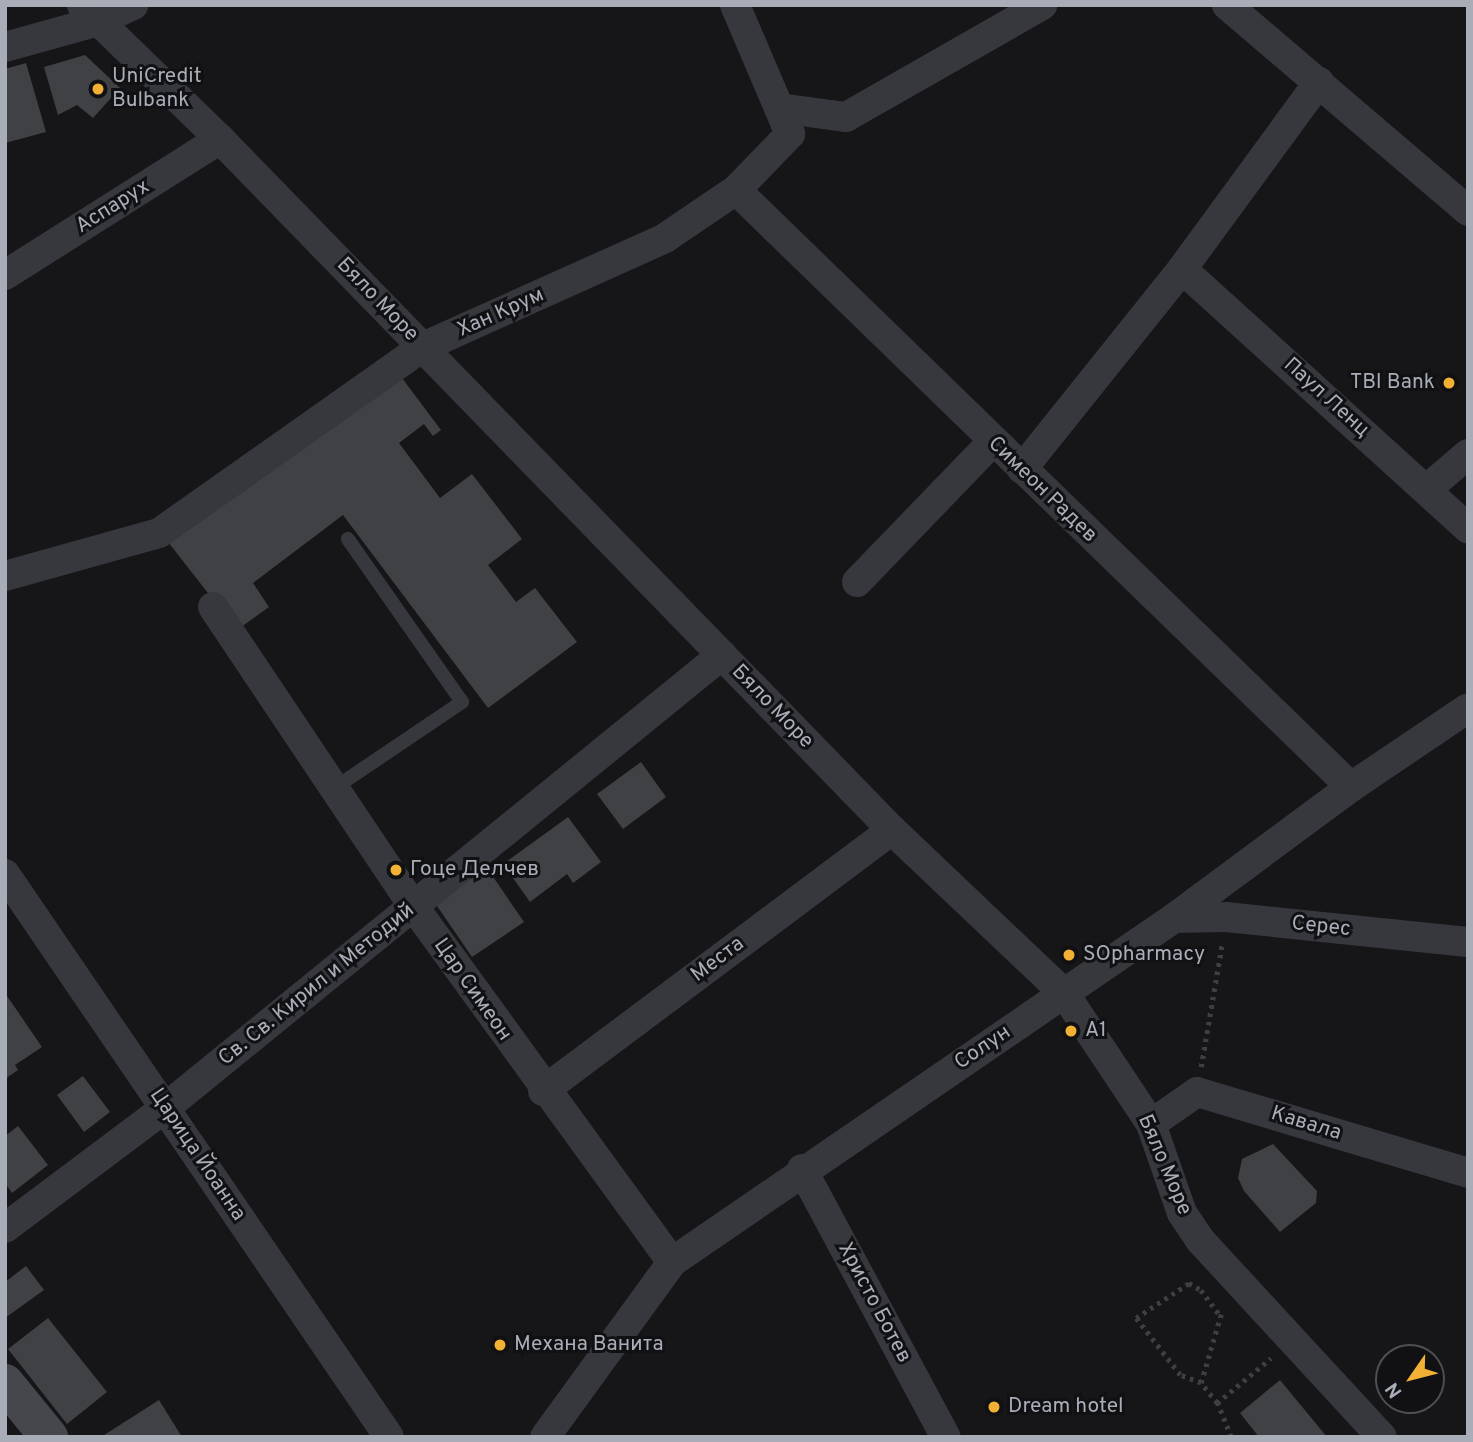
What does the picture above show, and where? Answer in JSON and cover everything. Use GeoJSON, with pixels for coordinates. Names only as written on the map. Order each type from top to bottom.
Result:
{"type":"FeatureCollection","features":[{"type":"Feature","properties":{"kind":"street"},"geometry":{"type":"LineString","coordinates":[[5,47],[91,13],[133,5]]}},
{"type":"Feature","properties":{"kind":"street","name":"Хан Крум"},"geometry":{"type":"LineString","coordinates":[[5,576],[159,533],[423,347],[665,238],[736,190],[790,134],[735,5]]}},
{"type":"Feature","properties":{"kind":"street"},"geometry":{"type":"LineString","coordinates":[[779,108],[846,117],[1042,5]]}},
{"type":"Feature","properties":{"kind":"street"},"geometry":{"type":"LineString","coordinates":[[1227,5],[1468,211]]}},
{"type":"Feature","properties":{"kind":"street","name":"Бяло Море"},"geometry":{"type":"LineString","coordinates":[[91,13],[220,139],[892,830],[1064,993],[1151,1124],[1182,1213],[1291,1341],[1382,1437]]}},
{"type":"Feature","properties":{"kind":"street"},"geometry":{"type":"LineString","coordinates":[[1022,469],[1182,270],[1319,82]]}},
{"type":"Feature","properties":{"kind":"street","name":"Аспарух"},"geometry":{"type":"LineString","coordinates":[[5,275],[220,139]]}},
{"type":"Feature","properties":{"kind":"street","name":"Симеон Радев"},"geometry":{"type":"LineString","coordinates":[[736,190],[992,442],[1351,787]]}},
{"type":"Feature","properties":{"kind":"street","name":"Паул Ленц"},"geometry":{"type":"LineString","coordinates":[[1182,270],[1468,528]]}},
{"type":"Feature","properties":{"kind":"street"},"geometry":{"type":"LineString","coordinates":[[857,582],[992,442]]}},
{"type":"Feature","properties":{"kind":"street"},"geometry":{"type":"LineString","coordinates":[[1427,489],[1468,454]]}},
{"type":"Feature","properties":{"kind":"street","name":"Цар Симеон"},"geometry":{"type":"LineString","coordinates":[[213,607],[414,907],[543,1091],[672,1262]]}},
{"type":"Feature","properties":{"kind":"street","name":"Св. Св. Кирил и Методий"},"geometry":{"type":"LineString","coordinates":[[5,1228],[164,1108],[722,655]]}},
{"type":"Feature","properties":{"kind":"street","name":"Солун"},"geometry":{"type":"LineString","coordinates":[[552,1434],[672,1262],[802,1169],[1174,918],[1351,787],[1468,708]]}},
{"type":"Feature","properties":{"kind":"street","name":"Места"},"geometry":{"type":"LineString","coordinates":[[543,1091],[892,830]]}},
{"type":"Feature","properties":{"kind":"street","name":"Царица Йоанна"},"geometry":{"type":"LineString","coordinates":[[5,874],[389,1437]]}},
{"type":"Feature","properties":{"kind":"street","name":"Серес"},"geometry":{"type":"LineString","coordinates":[[1174,918],[1226,917],[1468,942]]}},
{"type":"Feature","properties":{"kind":"street"},"geometry":{"type":"LineString","coordinates":[[1151,1124],[1197,1092]]}},
{"type":"Feature","properties":{"kind":"street","name":"Кавала"},"geometry":{"type":"LineString","coordinates":[[1197,1092],[1468,1173]]}},
{"type":"Feature","properties":{"kind":"street","name":"Христо Ботев"},"geometry":{"type":"LineString","coordinates":[[802,1169],[946,1437]]}},
{"type":"Feature","properties":{"kind":"street"},"geometry":{"type":"LineString","coordinates":[[5,1382],[48,1437]]}},
{"type":"Feature","properties":{"kind":"lane"},"geometry":{"type":"LineString","coordinates":[[336,787],[462,702],[348,539]]}},
{"type":"Feature","properties":{"kind":"path"},"geometry":{"type":"LineString","coordinates":[[1197,1092],[1226,917]]}},
{"type":"Feature","properties":{"kind":"path"},"geometry":{"type":"LineString","coordinates":[[1201,1382],[1233,1276]]}},
{"type":"Feature","properties":{"kind":"path"},"geometry":{"type":"LineString","coordinates":[[1221,1317],[1201,1290],[1189,1283],[1136,1318],[1180,1376],[1201,1382],[1217,1403],[1231,1437]]}},
{"type":"Feature","properties":{"kind":"path"},"geometry":{"type":"LineString","coordinates":[[1217,1403],[1291,1341]]}},
{"type":"Feature","properties":{"kind":"building"},"geometry":{"type":"Polygon","coordinates":[[[85,55],[120,88],[93,118],[77,105],[58,115],[44,67],[85,55]]]}},
{"type":"Feature","properties":{"kind":"building"},"geometry":{"type":"Polygon","coordinates":[[[26,63],[46,132],[5,143],[5,69],[26,63]]]}},
{"type":"Feature","properties":{"kind":"building"},"geometry":{"type":"Polygon","coordinates":[[[396,370],[441,430],[433,436],[424,424],[399,443],[440,498],[472,474],[522,539],[488,565],[516,602],[535,588],[577,642],[488,708],[343,515],[253,583],[269,607],[237,630],[168,542],[396,370]]]}},
{"type":"Feature","properties":{"kind":"building"},"geometry":{"type":"Polygon","coordinates":[[[641,762],[666,797],[623,829],[597,794],[641,762]]]}},
{"type":"Feature","properties":{"kind":"building"},"geometry":{"type":"Polygon","coordinates":[[[568,817],[601,862],[573,883],[567,874],[530,902],[503,864],[568,817]]]}},
{"type":"Feature","properties":{"kind":"building"},"geometry":{"type":"Polygon","coordinates":[[[487,868],[524,922],[472,957],[435,903],[487,868]]]}},
{"type":"Feature","properties":{"kind":"building"},"geometry":{"type":"Polygon","coordinates":[[[5,993],[42,1047],[15,1065],[18,1070],[5,1079],[5,993]]]}},
{"type":"Feature","properties":{"kind":"building"},"geometry":{"type":"Polygon","coordinates":[[[83,1076],[110,1112],[84,1132],[57,1095],[83,1076]]]}},
{"type":"Feature","properties":{"kind":"building"},"geometry":{"type":"Polygon","coordinates":[[[18,1126],[48,1165],[12,1193],[5,1183],[5,1136],[18,1126]]]}},
{"type":"Feature","properties":{"kind":"building"},"geometry":{"type":"Polygon","coordinates":[[[1273,1144],[1317,1191],[1316,1203],[1280,1232],[1244,1191],[1238,1178],[1242,1159],[1273,1144]]]}},
{"type":"Feature","properties":{"kind":"building"},"geometry":{"type":"Polygon","coordinates":[[[26,1266],[44,1290],[5,1318],[5,1282],[26,1266]]]}},
{"type":"Feature","properties":{"kind":"building"},"geometry":{"type":"Polygon","coordinates":[[[48,1318],[107,1392],[67,1424],[8,1349],[48,1318]]]}},
{"type":"Feature","properties":{"kind":"building"},"geometry":{"type":"Polygon","coordinates":[[[1280,1380],[1327,1437],[1259,1437],[1240,1413],[1280,1380]]]}},
{"type":"Feature","properties":{"kind":"building"},"geometry":{"type":"Polygon","coordinates":[[[159,1400],[182,1437],[101,1437],[159,1400]]]}},
{"type":"Feature","properties":{"kind":"place","name":"UniCredit Bulbank"},"geometry":{"type":"Point","coordinates":[98,89]}},
{"type":"Feature","properties":{"kind":"place","name":"TBI Bank"},"geometry":{"type":"Point","coordinates":[1449,383]}},
{"type":"Feature","properties":{"kind":"place","name":"Гоце Делчев"},"geometry":{"type":"Point","coordinates":[396,870]}},
{"type":"Feature","properties":{"kind":"place","name":"SOpharmacy"},"geometry":{"type":"Point","coordinates":[1069,955]}},
{"type":"Feature","properties":{"kind":"place","name":"A1"},"geometry":{"type":"Point","coordinates":[1071,1031]}},
{"type":"Feature","properties":{"kind":"place","name":"Механа Ванита"},"geometry":{"type":"Point","coordinates":[500,1345]}},
{"type":"Feature","properties":{"kind":"place","name":"Dream hotel"},"geometry":{"type":"Point","coordinates":[994,1407]}}]}
